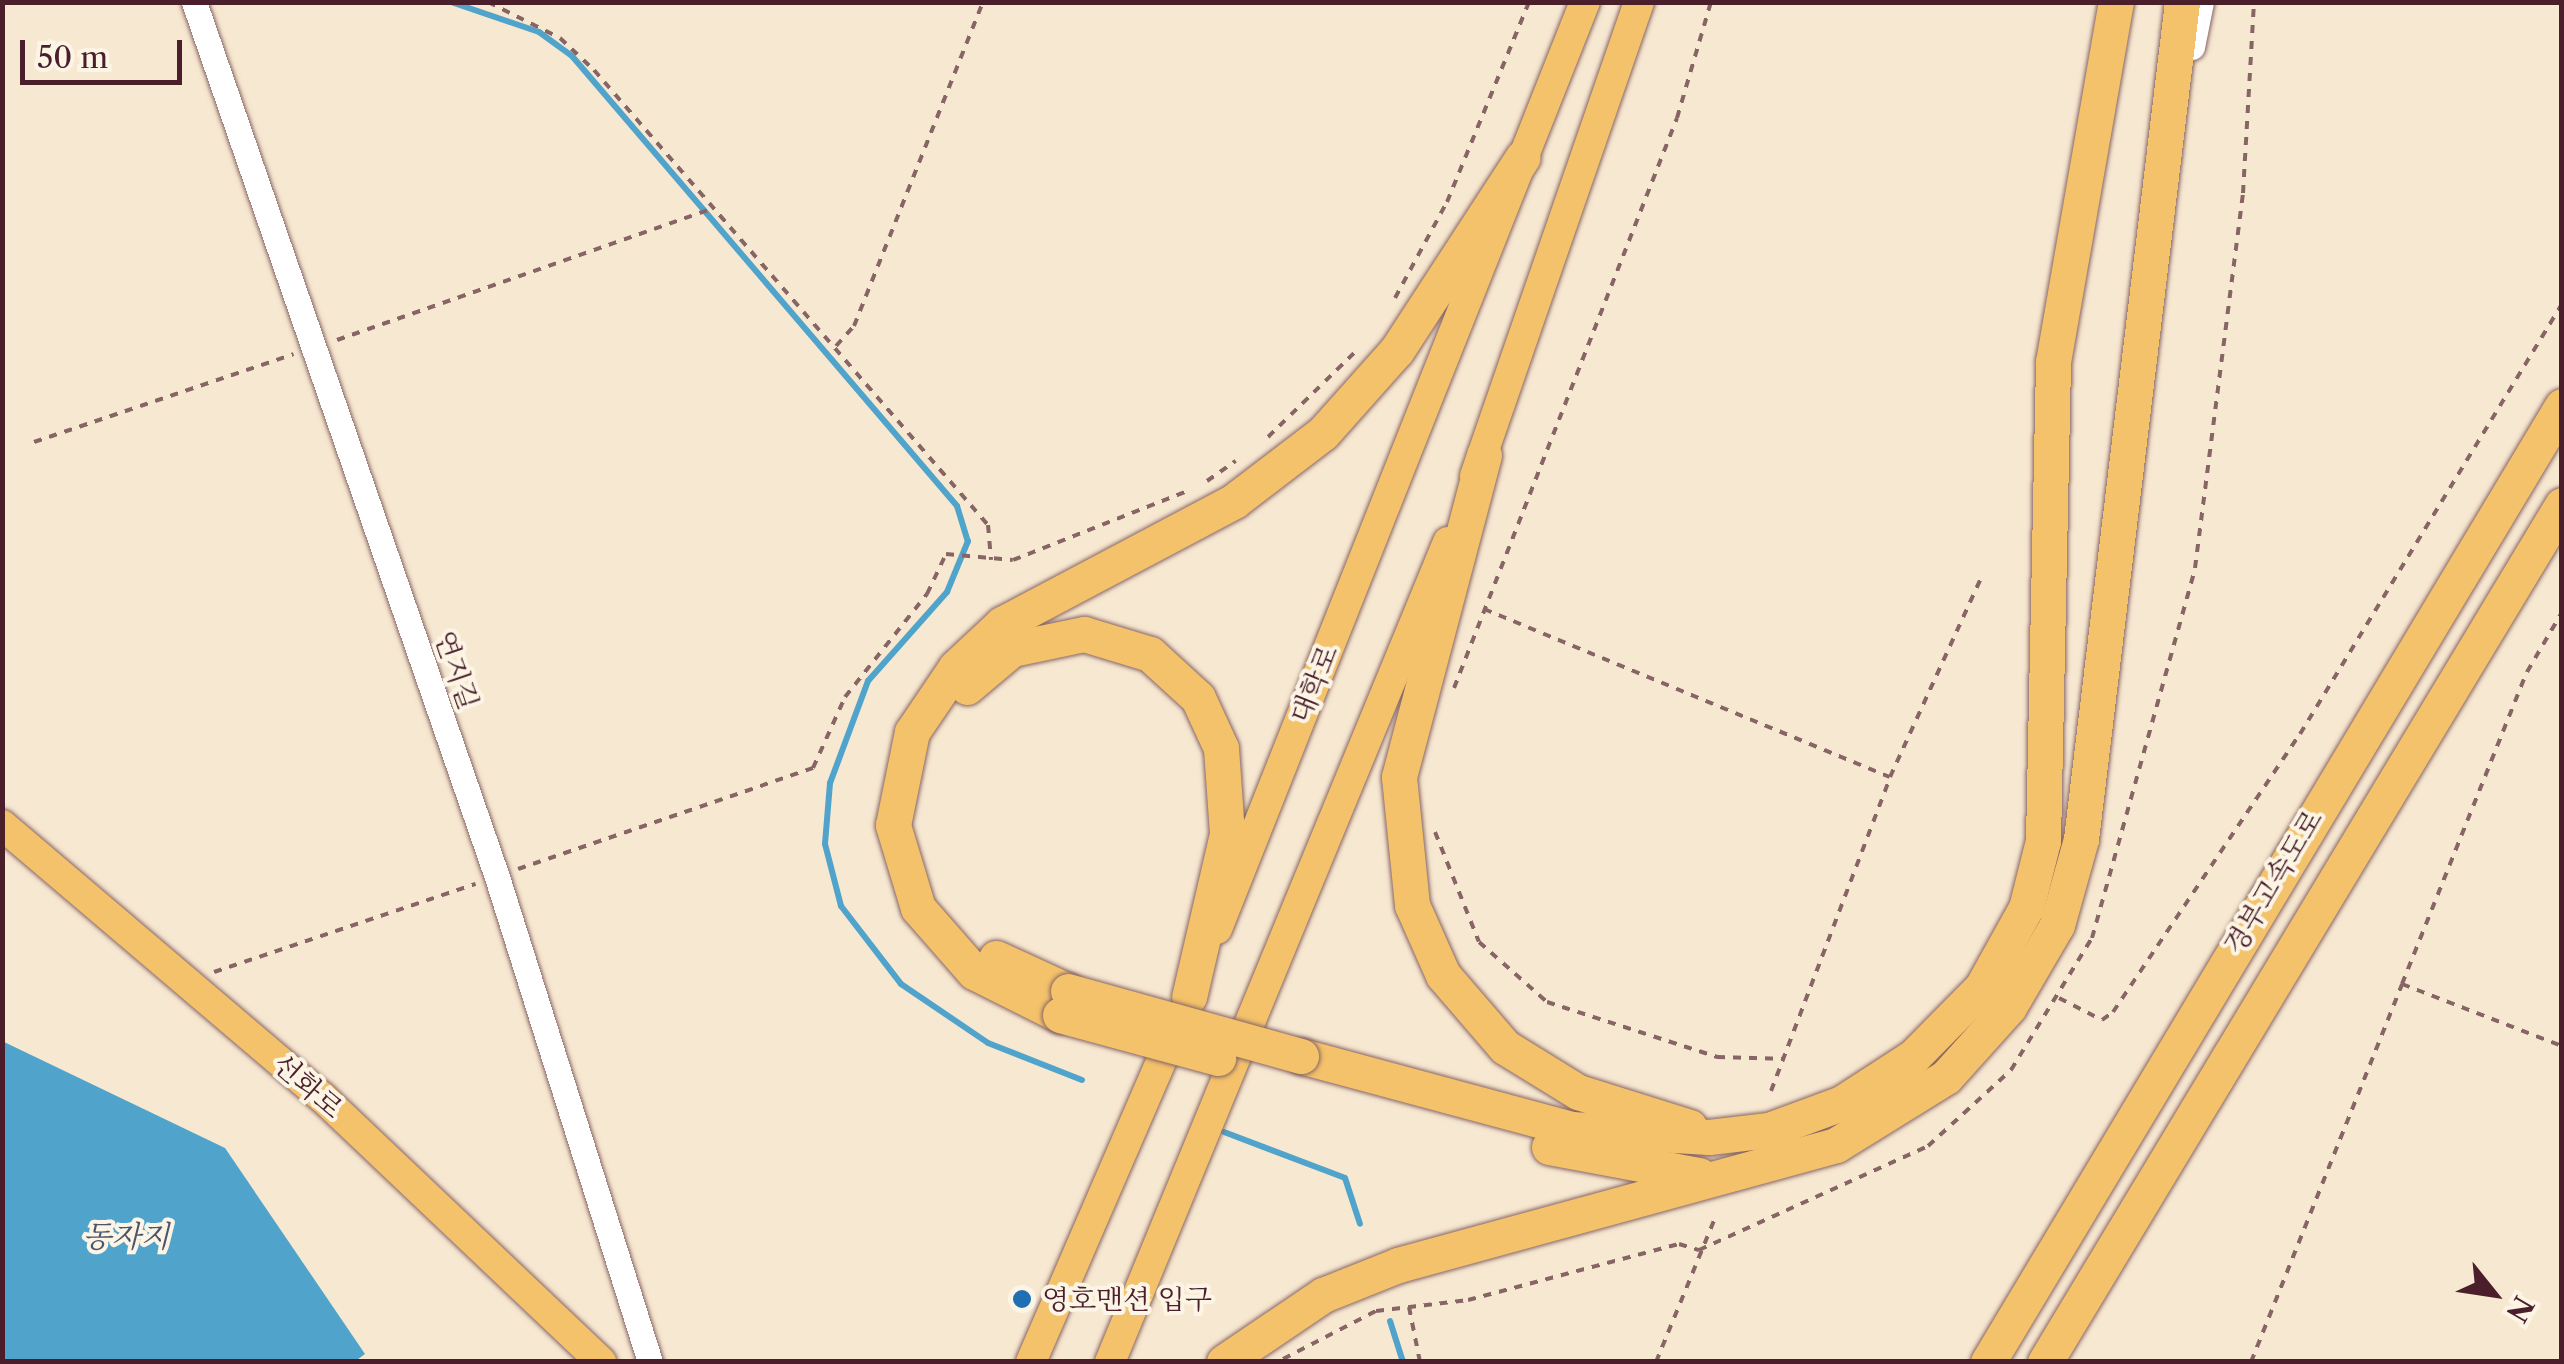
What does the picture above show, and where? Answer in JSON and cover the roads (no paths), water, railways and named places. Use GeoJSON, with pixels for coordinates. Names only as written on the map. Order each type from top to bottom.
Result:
{"type":"FeatureCollection","features":[{"type":"Feature","properties":{"kind":"highway"},"geometry":{"type":"LineString","coordinates":[[1296,1067],[1596,1134],[1755,1132],[1842,1103],[1934,1038],[1990,976],[2032,888],[2046,796],[2053,362],[2116,2]]}},
{"type":"Feature","properties":{"kind":"highway"},"geometry":{"type":"LineString","coordinates":[[1224,1362],[1371,1275],[1755,1168],[1855,1136],[1946,1077],[2010,1007],[2057,925],[2094,757],[2182,2]]}},
{"type":"Feature","properties":{"kind":"highway"},"geometry":{"type":"LineString","coordinates":[[1523,157],[1397,350],[1323,433],[1234,501],[1002,624],[956,667],[912,732],[893,825],[918,908],[974,972],[1064,1003],[1636,1168],[1755,1168]]}},
{"type":"Feature","properties":{"kind":"highway","name":"경부고속도로"},"geometry":{"type":"LineString","coordinates":[[1988,1362],[2562,406]]}},
{"type":"Feature","properties":{"kind":"highway"},"geometry":{"type":"LineString","coordinates":[[1484,455],[1399,776],[1402,864],[1426,944],[1479,1020],[1546,1075],[1654,1118],[1755,1132]]}},
{"type":"Feature","properties":{"kind":"highway","name":"경부고속도로"},"geometry":{"type":"LineString","coordinates":[[2045,1362],[2562,504]]}},
{"type":"Feature","properties":{"kind":"highway"},"geometry":{"type":"LineString","coordinates":[[1064,1003],[998,960],[959,925],[927,871],[915,818],[928,750],[965,688],[1012,650],[1084,634],[1134,647],[1175,672],[1221,748],[1224,862],[1188,997]]}},
{"type":"Feature","properties":{"kind":"main road","name":"대학로"},"geometry":{"type":"LineString","coordinates":[[1032,1362],[1188,997],[1585,2]]}},
{"type":"Feature","properties":{"kind":"main road"},"geometry":{"type":"LineString","coordinates":[[1110,1362],[1484,455],[1638,2]]}},
{"type":"Feature","properties":{"kind":"main road","name":"선화로"},"geometry":{"type":"LineString","coordinates":[[2,825],[188,982],[600,1362]]}},
{"type":"Feature","properties":{"kind":"street","name":"연지길"},"geometry":{"type":"LineString","coordinates":[[194,2],[496,877],[650,1362]]}},
{"type":"Feature","properties":{"kind":"street"},"geometry":{"type":"LineString","coordinates":[[2156,224],[2201,2]]}},
{"type":"Feature","properties":{"kind":"water","name":"동자지"},"geometry":{"type":"Polygon","coordinates":[[[2,1041],[225,1148],[365,1354],[354,1362],[3,1361],[2,1041]]]}},
{"type":"Feature","properties":{"kind":"waterway"},"geometry":{"type":"LineString","coordinates":[[451,2],[539,32],[572,56],[957,506],[968,541],[947,592],[868,681],[830,783],[825,844],[841,906],[901,984],[988,1043],[1082,1080]]}},
{"type":"Feature","properties":{"kind":"waterway"},"geometry":{"type":"LineString","coordinates":[[1224,1132],[1345,1178],[1360,1224]]}},
{"type":"Feature","properties":{"kind":"waterway"},"geometry":{"type":"LineString","coordinates":[[1390,1321],[1403,1362]]}},
{"type":"Feature","properties":{"kind":"place","name":"영호맨션 입구"},"geometry":{"type":"Point","coordinates":[1022,1299]}}]}
